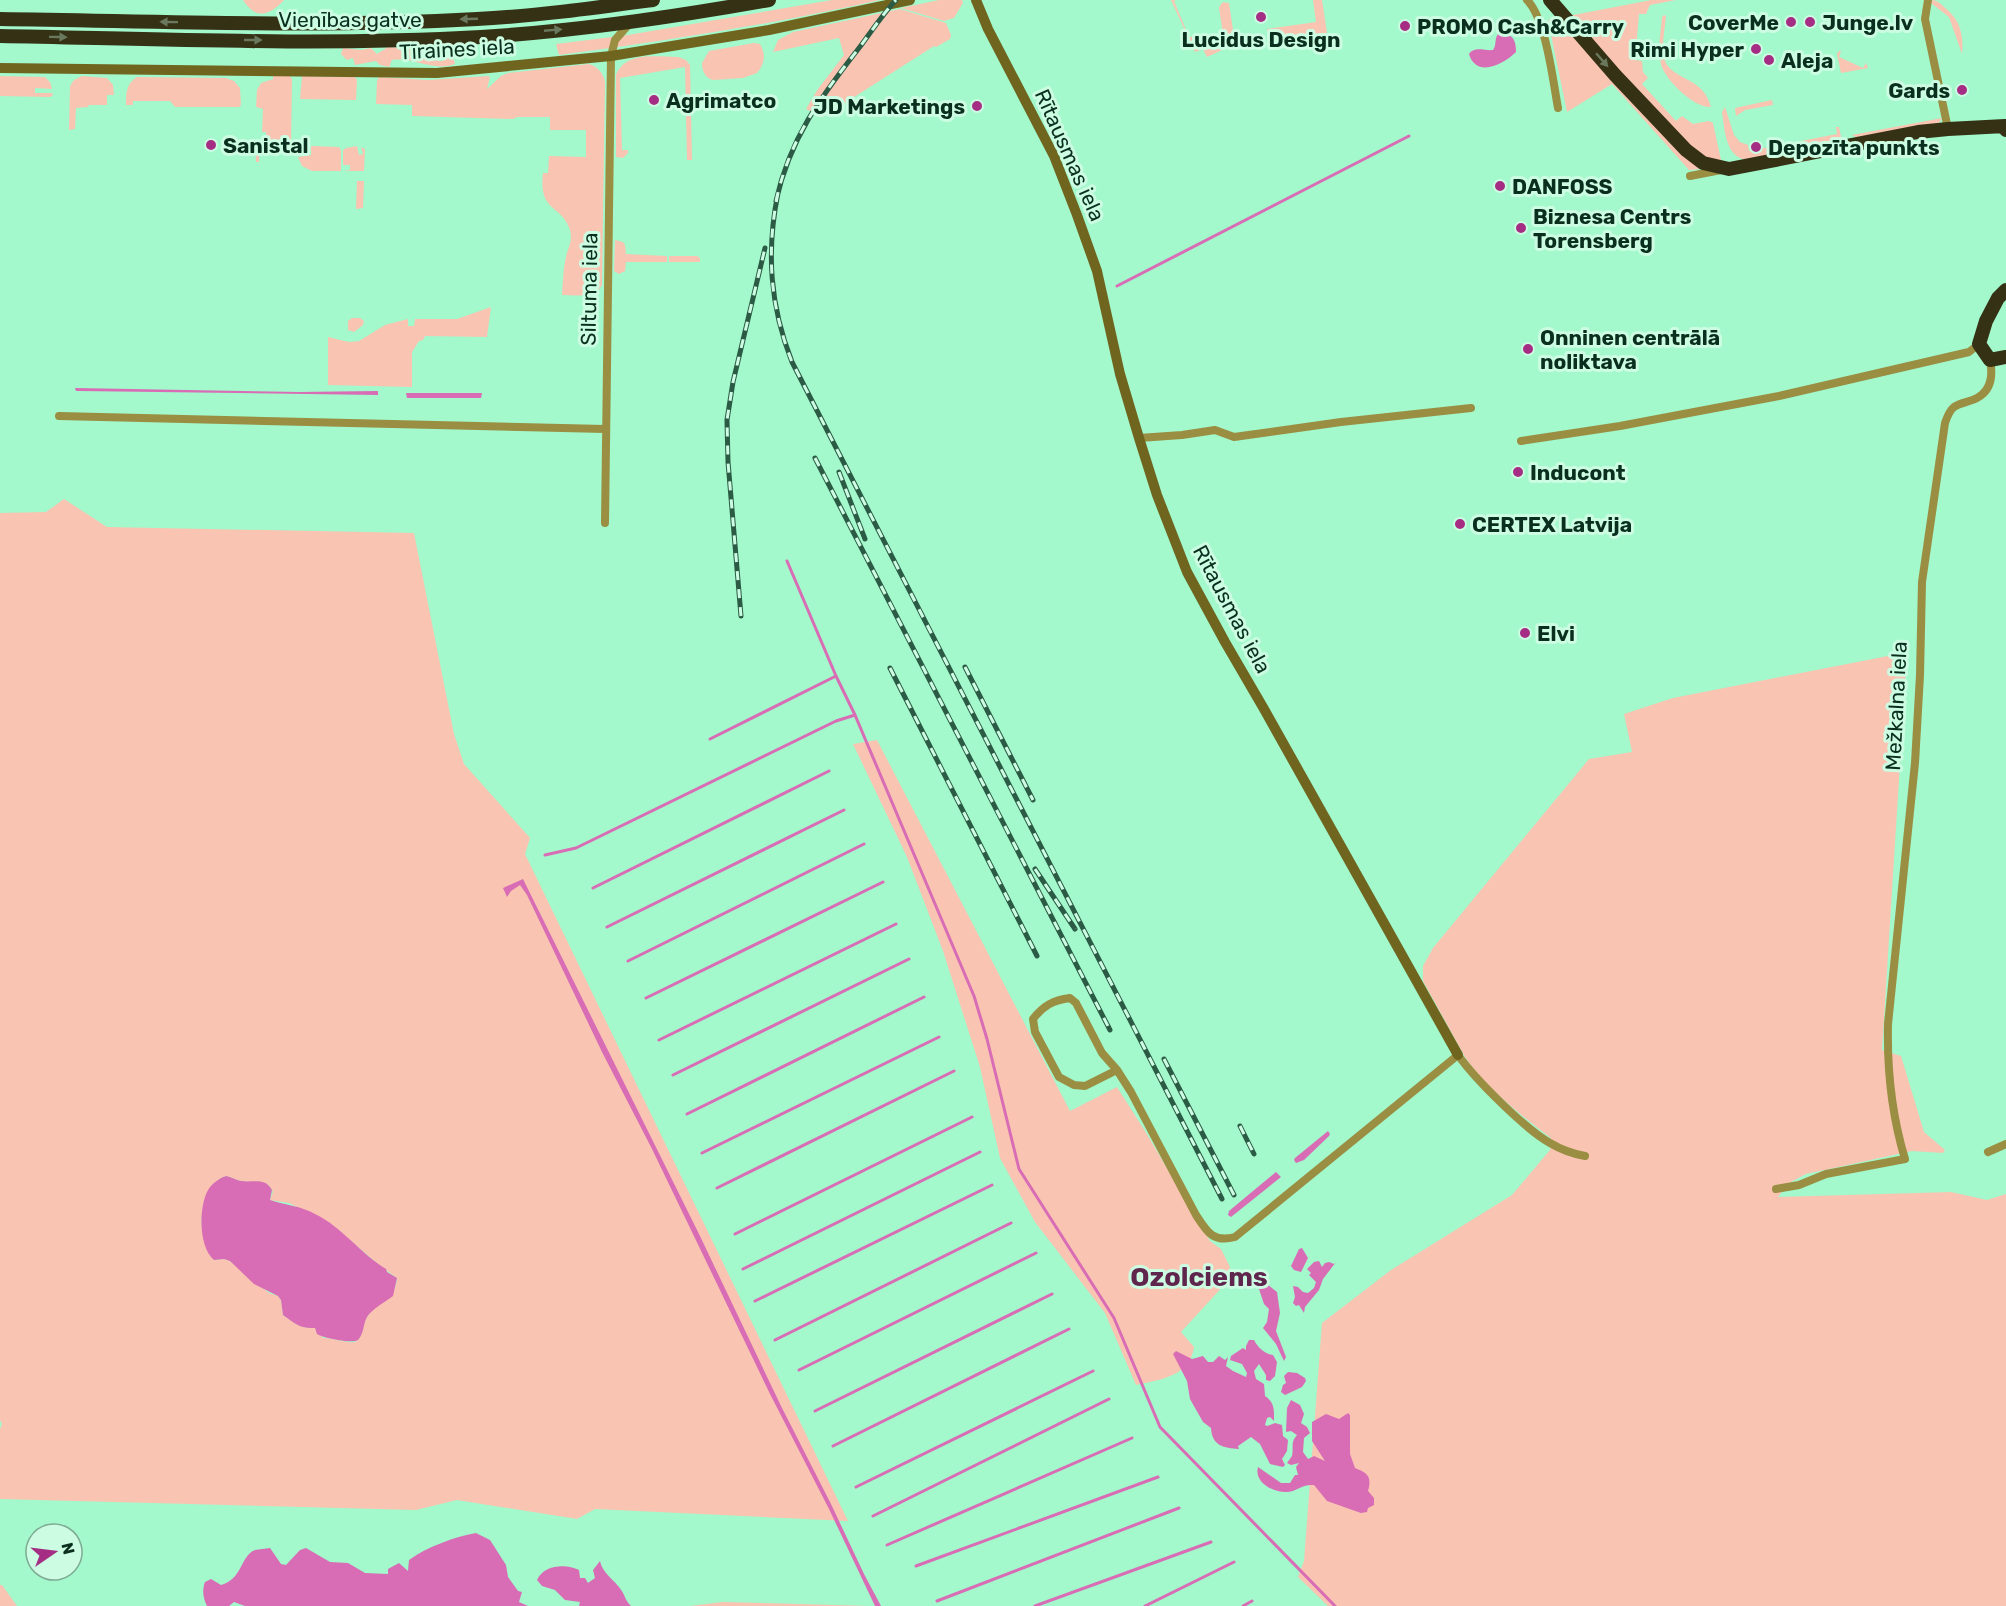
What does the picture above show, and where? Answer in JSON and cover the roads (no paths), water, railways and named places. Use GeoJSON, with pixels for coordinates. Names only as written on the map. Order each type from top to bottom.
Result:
{"type":"FeatureCollection","features":[{"type":"Feature","properties":{"kind":"highway","name":"Vienības gatve"},"geometry":{"type":"LineString","coordinates":[[0,19],[290,24],[476,20],[653,0]]}},
{"type":"Feature","properties":{"kind":"highway","name":"Vienības gatve"},"geometry":{"type":"LineString","coordinates":[[0,36],[205,40],[381,40],[483,37],[630,23],[769,0]]}},
{"type":"Feature","properties":{"kind":"highway"},"geometry":{"type":"LineString","coordinates":[[1550,0],[1615,75],[1686,150],[1703,163],[1729,169],[1918,132],[2006,128]]}},
{"type":"Feature","properties":{"kind":"highway"},"geometry":{"type":"LineString","coordinates":[[2006,290],[1998,298],[1986,321],[1979,344],[1990,360],[2006,357]]}},
{"type":"Feature","properties":{"kind":"street","name":"Tīraines iela"},"geometry":{"type":"LineString","coordinates":[[0,68],[437,73],[610,56],[769,30],[910,0]]}},
{"type":"Feature","properties":{"kind":"street","name":"Rītausmas iela"},"geometry":{"type":"LineString","coordinates":[[976,0],[988,29],[1054,156],[1077,215],[1097,271],[1120,374],[1139,438],[1172,536],[1194,587],[1466,1067],[1502,1102],[1550,1143],[1585,1156]]}},
{"type":"Feature","properties":{"kind":"street"},"geometry":{"type":"LineString","coordinates":[[1527,0],[1541,28],[1558,108]]}},
{"type":"Feature","properties":{"kind":"street"},"geometry":{"type":"LineString","coordinates":[[1928,0],[1925,19],[1948,129]]}},
{"type":"Feature","properties":{"kind":"street"},"geometry":{"type":"LineString","coordinates":[[610,56],[615,40],[630,23]]}},
{"type":"Feature","properties":{"kind":"street","name":"Siltuma iela"},"geometry":{"type":"LineString","coordinates":[[605,523],[610,56]]}},
{"type":"Feature","properties":{"kind":"street"},"geometry":{"type":"LineString","coordinates":[[1690,176],[1729,169]]}},
{"type":"Feature","properties":{"kind":"street"},"geometry":{"type":"LineString","coordinates":[[1521,441],[1779,396],[1969,352],[1979,344]]}},
{"type":"Feature","properties":{"kind":"street","name":"Mežkalna iela"},"geometry":{"type":"LineString","coordinates":[[1776,1189],[1799,1185],[1826,1174],[1905,1159],[1899,1140],[1893,1102],[1888,1036],[1915,763],[1922,582],[1948,413],[1954,407],[1977,398],[1986,391],[1991,381],[1990,360]]}},
{"type":"Feature","properties":{"kind":"street"},"geometry":{"type":"LineString","coordinates":[[1139,438],[1215,430],[1234,437],[1341,422],[1471,408]]}},
{"type":"Feature","properties":{"kind":"street"},"geometry":{"type":"LineString","coordinates":[[59,416],[605,429]]}},
{"type":"Feature","properties":{"kind":"street"},"geometry":{"type":"LineString","coordinates":[[1117,1070],[1085,1086],[1074,1085],[1059,1077],[1035,1032],[1032,1019],[1042,1007],[1058,999],[1070,998],[1076,1004],[1102,1053],[1117,1070],[1131,1092],[1196,1215],[1209,1234],[1224,1240],[1235,1237],[1458,1055]]}},
{"type":"Feature","properties":{"kind":"waterway"},"geometry":{"type":"LineString","coordinates":[[1117,286],[1409,136]]}},
{"type":"Feature","properties":{"kind":"waterway"},"geometry":{"type":"LineString","coordinates":[[787,561],[974,996],[1019,1169],[1114,1318],[1160,1427],[1335,1606]]}},
{"type":"Feature","properties":{"kind":"waterway"},"geometry":{"type":"LineString","coordinates":[[710,739],[836,676]]}},
{"type":"Feature","properties":{"kind":"waterway"},"geometry":{"type":"LineString","coordinates":[[545,855],[576,848],[836,721],[855,715]]}},
{"type":"Feature","properties":{"kind":"waterway"},"geometry":{"type":"LineString","coordinates":[[593,888],[829,771]]}},
{"type":"Feature","properties":{"kind":"waterway"},"geometry":{"type":"LineString","coordinates":[[607,927],[844,810]]}},
{"type":"Feature","properties":{"kind":"waterway"},"geometry":{"type":"LineString","coordinates":[[628,961],[864,844]]}},
{"type":"Feature","properties":{"kind":"waterway"},"geometry":{"type":"LineString","coordinates":[[646,998],[883,882]]}},
{"type":"Feature","properties":{"kind":"waterway"},"geometry":{"type":"LineString","coordinates":[[659,1040],[896,924]]}},
{"type":"Feature","properties":{"kind":"waterway"},"geometry":{"type":"LineString","coordinates":[[673,1075],[909,959]]}},
{"type":"Feature","properties":{"kind":"waterway"},"geometry":{"type":"LineString","coordinates":[[687,1114],[924,997]]}},
{"type":"Feature","properties":{"kind":"waterway"},"geometry":{"type":"LineString","coordinates":[[702,1153],[939,1037]]}},
{"type":"Feature","properties":{"kind":"waterway"},"geometry":{"type":"LineString","coordinates":[[717,1188],[954,1071]]}},
{"type":"Feature","properties":{"kind":"waterway"},"geometry":{"type":"LineString","coordinates":[[735,1234],[972,1117]]}},
{"type":"Feature","properties":{"kind":"waterway"},"geometry":{"type":"LineString","coordinates":[[743,1269],[980,1152]]}},
{"type":"Feature","properties":{"kind":"waterway"},"geometry":{"type":"LineString","coordinates":[[755,1301],[992,1185]]}},
{"type":"Feature","properties":{"kind":"waterway"},"geometry":{"type":"LineString","coordinates":[[775,1340],[1011,1223]]}},
{"type":"Feature","properties":{"kind":"waterway"},"geometry":{"type":"LineString","coordinates":[[799,1370],[1036,1253]]}},
{"type":"Feature","properties":{"kind":"waterway"},"geometry":{"type":"LineString","coordinates":[[815,1411],[1052,1294]]}},
{"type":"Feature","properties":{"kind":"waterway"},"geometry":{"type":"LineString","coordinates":[[833,1446],[1069,1329]]}},
{"type":"Feature","properties":{"kind":"waterway"},"geometry":{"type":"LineString","coordinates":[[856,1487],[1093,1371]]}},
{"type":"Feature","properties":{"kind":"waterway"},"geometry":{"type":"LineString","coordinates":[[873,1516],[1109,1399]]}},
{"type":"Feature","properties":{"kind":"waterway"},"geometry":{"type":"LineString","coordinates":[[887,1545],[1132,1438]]}},
{"type":"Feature","properties":{"kind":"waterway"},"geometry":{"type":"LineString","coordinates":[[916,1566],[1158,1477]]}},
{"type":"Feature","properties":{"kind":"waterway"},"geometry":{"type":"LineString","coordinates":[[937,1601],[1179,1508]]}},
{"type":"Feature","properties":{"kind":"waterway"},"geometry":{"type":"LineString","coordinates":[[1035,1606],[1211,1542]]}},
{"type":"Feature","properties":{"kind":"waterway"},"geometry":{"type":"LineString","coordinates":[[1145,1606],[1234,1562]]}},
{"type":"Feature","properties":{"kind":"waterway"},"geometry":{"type":"LineString","coordinates":[[1243,1606],[1252,1601]]}},
{"type":"Feature","properties":{"kind":"railway"},"geometry":{"type":"LineString","coordinates":[[776,201],[789,158],[808,120],[832,84],[896,0]]}},
{"type":"Feature","properties":{"kind":"railway"},"geometry":{"type":"LineString","coordinates":[[778,193],[772,236],[772,279],[779,320],[792,362],[1222,1199]]}},
{"type":"Feature","properties":{"kind":"railway"},"geometry":{"type":"LineString","coordinates":[[741,616],[728,462],[727,420],[733,382],[765,248]]}},
{"type":"Feature","properties":{"kind":"railway"},"geometry":{"type":"LineString","coordinates":[[815,458],[1110,1030]]}},
{"type":"Feature","properties":{"kind":"railway"},"geometry":{"type":"LineString","coordinates":[[839,472],[865,539]]}},
{"type":"Feature","properties":{"kind":"railway"},"geometry":{"type":"LineString","coordinates":[[965,667],[1033,800]]}},
{"type":"Feature","properties":{"kind":"railway"},"geometry":{"type":"LineString","coordinates":[[890,668],[1037,956]]}},
{"type":"Feature","properties":{"kind":"railway"},"geometry":{"type":"LineString","coordinates":[[1035,869],[1075,929]]}},
{"type":"Feature","properties":{"kind":"railway"},"geometry":{"type":"LineString","coordinates":[[1164,1059],[1234,1195]]}},
{"type":"Feature","properties":{"kind":"railway"},"geometry":{"type":"LineString","coordinates":[[1240,1126],[1254,1154]]}},
{"type":"Feature","properties":{"kind":"place","name":"Lucidus Design"},"geometry":{"type":"Point","coordinates":[1261,17]}},
{"type":"Feature","properties":{"kind":"place","name":"CoverMe"},"geometry":{"type":"Point","coordinates":[1791,22]}},
{"type":"Feature","properties":{"kind":"place","name":"Junge.lv"},"geometry":{"type":"Point","coordinates":[1810,22]}},
{"type":"Feature","properties":{"kind":"place","name":"PROMO Cash&Carry"},"geometry":{"type":"Point","coordinates":[1405,26]}},
{"type":"Feature","properties":{"kind":"place","name":"Rimi Hyper"},"geometry":{"type":"Point","coordinates":[1756,49]}},
{"type":"Feature","properties":{"kind":"place","name":"Aleja"},"geometry":{"type":"Point","coordinates":[1769,60]}},
{"type":"Feature","properties":{"kind":"place","name":"Gards"},"geometry":{"type":"Point","coordinates":[1962,90]}},
{"type":"Feature","properties":{"kind":"place","name":"Agrimatco"},"geometry":{"type":"Point","coordinates":[654,100]}},
{"type":"Feature","properties":{"kind":"place","name":"JD Marketings"},"geometry":{"type":"Point","coordinates":[977,106]}},
{"type":"Feature","properties":{"kind":"place","name":"Sanistal"},"geometry":{"type":"Point","coordinates":[211,145]}},
{"type":"Feature","properties":{"kind":"place","name":"Depozīta punkts"},"geometry":{"type":"Point","coordinates":[1756,147]}},
{"type":"Feature","properties":{"kind":"place","name":"DANFOSS"},"geometry":{"type":"Point","coordinates":[1500,186]}},
{"type":"Feature","properties":{"kind":"place","name":"Biznesa Centrs Torensberg"},"geometry":{"type":"Point","coordinates":[1521,228]}},
{"type":"Feature","properties":{"kind":"place","name":"Onninen centrālā noliktava"},"geometry":{"type":"Point","coordinates":[1528,349]}},
{"type":"Feature","properties":{"kind":"place","name":"Inducont"},"geometry":{"type":"Point","coordinates":[1518,472]}},
{"type":"Feature","properties":{"kind":"place","name":"CERTEX Latvija"},"geometry":{"type":"Point","coordinates":[1460,524]}},
{"type":"Feature","properties":{"kind":"place","name":"Elvi"},"geometry":{"type":"Point","coordinates":[1525,633]}},
{"type":"Feature","properties":{"kind":"district","name":"Ozolciems"},"geometry":{"type":"Point","coordinates":[1199,1277]}}]}
